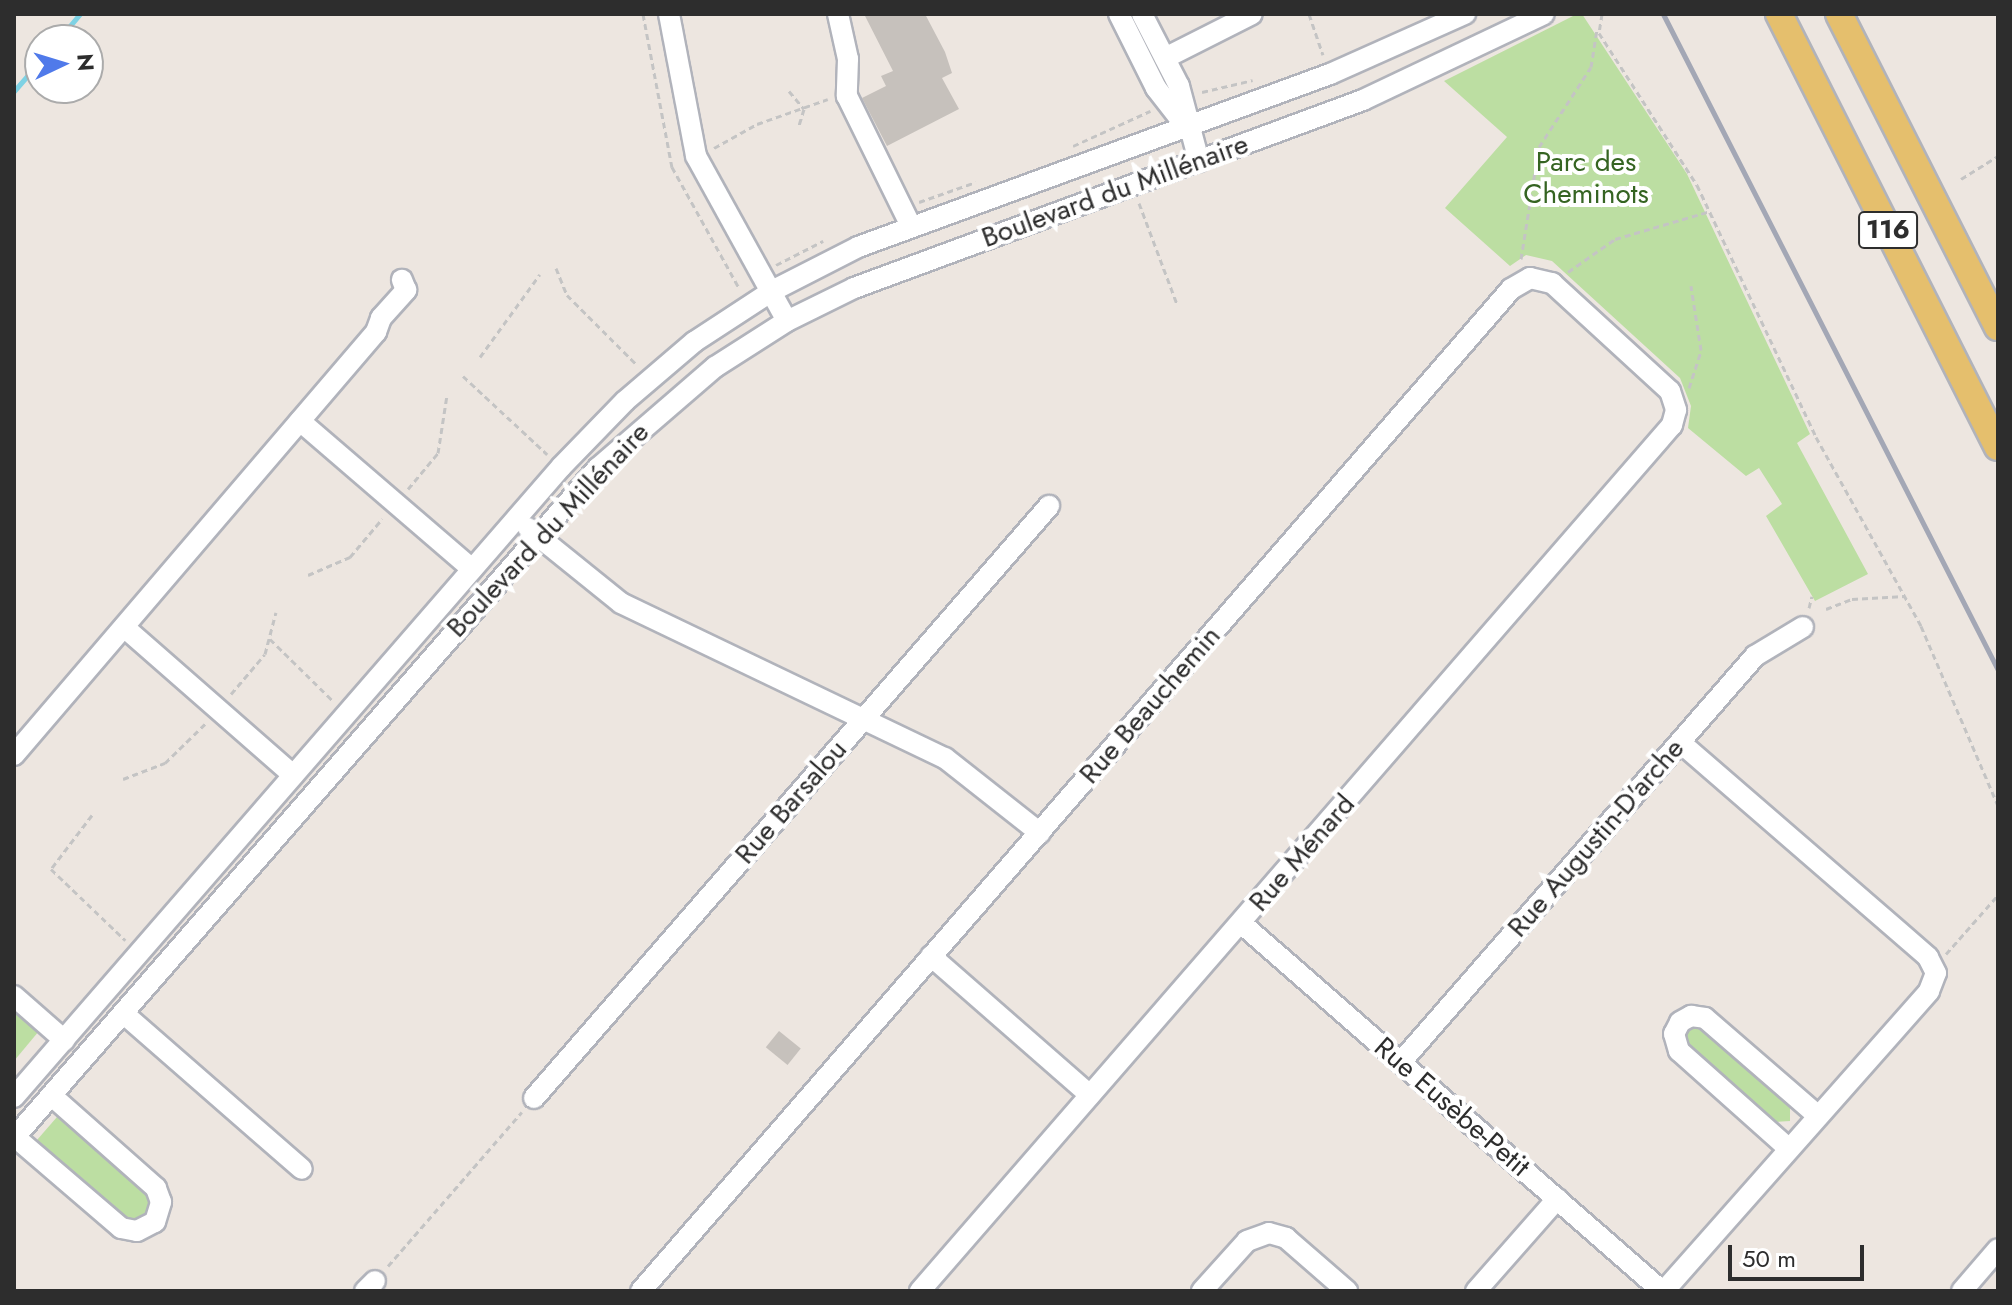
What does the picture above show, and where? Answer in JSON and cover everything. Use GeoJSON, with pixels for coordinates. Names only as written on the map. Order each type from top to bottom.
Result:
{"type":"FeatureCollection","features":[{"type":"Feature","properties":{"kind":"main road","name":"116"},"geometry":{"type":"LineString","coordinates":[[1779,14],[1998,447]]}},
{"type":"Feature","properties":{"kind":"main road","name":"116"},"geometry":{"type":"LineString","coordinates":[[1839,14],[1998,327]]}},
{"type":"Feature","properties":{"kind":"street"},"geometry":{"type":"LineString","coordinates":[[669,14],[696,156],[787,321]]}},
{"type":"Feature","properties":{"kind":"street"},"geometry":{"type":"LineString","coordinates":[[838,14],[848,59],[847,96],[911,226]]}},
{"type":"Feature","properties":{"kind":"street"},"geometry":{"type":"LineString","coordinates":[[1119,14],[1156,88],[1187,127]]}},
{"type":"Feature","properties":{"kind":"street"},"geometry":{"type":"LineString","coordinates":[[1165,58],[1252,14]]}},
{"type":"Feature","properties":{"kind":"street","name":"Boulevard du Millénaire"},"geometry":{"type":"LineString","coordinates":[[18,1085],[64,1040],[132,946],[293,775],[517,518],[650,378],[772,291],[911,226],[1187,127],[1327,65],[1465,14]]}},
{"type":"Feature","properties":{"kind":"street","name":"Boulevard du Millénaire"},"geometry":{"type":"LineString","coordinates":[[51,1095],[156,1188],[161,1202],[155,1222],[137,1231],[121,1228],[14,1138],[51,1095],[123,1013],[537,536],[598,468],[663,407],[787,321],[887,275],[1405,83],[1544,14]]}},
{"type":"Feature","properties":{"kind":"street"},"geometry":{"type":"LineString","coordinates":[[1146,15],[1179,86],[1187,127],[1199,161]]}},
{"type":"Feature","properties":{"kind":"street","name":"Rue Beauchemin"},"geometry":{"type":"LineString","coordinates":[[641,1291],[1515,285],[1536,278],[1555,285],[1681,403]]}},
{"type":"Feature","properties":{"kind":"street"},"geometry":{"type":"LineString","coordinates":[[14,755],[376,332],[381,318],[406,290],[402,280]]}},
{"type":"Feature","properties":{"kind":"street","name":"Rue Ménard"},"geometry":{"type":"LineString","coordinates":[[920,1291],[1627,480],[1669,430],[1681,403]]}},
{"type":"Feature","properties":{"kind":"street"},"geometry":{"type":"LineString","coordinates":[[300,421],[472,569]]}},
{"type":"Feature","properties":{"kind":"street","name":"Rue Barsalou"},"geometry":{"type":"LineString","coordinates":[[534,1098],[1049,506]]}},
{"type":"Feature","properties":{"kind":"street"},"geometry":{"type":"LineString","coordinates":[[517,518],[621,603],[956,764],[1040,833]]}},
{"type":"Feature","properties":{"kind":"street"},"geometry":{"type":"LineString","coordinates":[[124,627],[293,775]]}},
{"type":"Feature","properties":{"kind":"street","name":"Rue Augustin-D'arche"},"geometry":{"type":"LineString","coordinates":[[1401,1062],[1755,656],[1803,627]]}},
{"type":"Feature","properties":{"kind":"street","name":"Rue Eusèbe-Petit"},"geometry":{"type":"LineString","coordinates":[[1241,923],[1663,1291],[1929,991],[1935,969],[1680,742]]}},
{"type":"Feature","properties":{"kind":"street"},"geometry":{"type":"LineString","coordinates":[[132,946],[160,970]]}},
{"type":"Feature","properties":{"kind":"street"},"geometry":{"type":"LineString","coordinates":[[931,956],[1090,1095]]}},
{"type":"Feature","properties":{"kind":"street"},"geometry":{"type":"LineString","coordinates":[[14,996],[64,1040]]}},
{"type":"Feature","properties":{"kind":"street"},"geometry":{"type":"LineString","coordinates":[[123,1013],[302,1169]]}},
{"type":"Feature","properties":{"kind":"street"},"geometry":{"type":"LineString","coordinates":[[1788,1148],[1679,1051],[1674,1034],[1680,1022],[1691,1016],[1705,1018],[1817,1115]]}},
{"type":"Feature","properties":{"kind":"street"},"geometry":{"type":"LineString","coordinates":[[1476,1291],[1557,1199]]}},
{"type":"Feature","properties":{"kind":"street"},"geometry":{"type":"LineString","coordinates":[[1202,1291],[1247,1241],[1269,1233],[1286,1238],[1347,1291]]}},
{"type":"Feature","properties":{"kind":"street"},"geometry":{"type":"LineString","coordinates":[[1962,1291],[1998,1249]]}},
{"type":"Feature","properties":{"kind":"path"},"geometry":{"type":"LineString","coordinates":[[643,14],[672,167],[739,288]]}},
{"type":"Feature","properties":{"kind":"path"},"geometry":{"type":"LineString","coordinates":[[1309,14],[1327,65]]}},
{"type":"Feature","properties":{"kind":"path"},"geometry":{"type":"LineString","coordinates":[[1521,259],[1539,147],[1591,67],[1602,14]]}},
{"type":"Feature","properties":{"kind":"path"},"geometry":{"type":"LineString","coordinates":[[1598,29],[1677,149],[1711,211],[1816,437],[1905,596],[1998,806]]}},
{"type":"Feature","properties":{"kind":"path"},"geometry":{"type":"LineString","coordinates":[[1327,65],[1338,50]]}},
{"type":"Feature","properties":{"kind":"path"},"geometry":{"type":"LineString","coordinates":[[1311,60],[1327,65]]}},
{"type":"Feature","properties":{"kind":"path"},"geometry":{"type":"LineString","coordinates":[[1197,93],[1263,77]]}},
{"type":"Feature","properties":{"kind":"path"},"geometry":{"type":"LineString","coordinates":[[789,91],[804,109]]}},
{"type":"Feature","properties":{"kind":"path"},"geometry":{"type":"LineString","coordinates":[[696,156],[757,124],[847,96]]}},
{"type":"Feature","properties":{"kind":"path","name":"Boulevard du Millénaire"},"geometry":{"type":"LineString","coordinates":[[1066,149],[1157,108]]}},
{"type":"Feature","properties":{"kind":"path"},"geometry":{"type":"LineString","coordinates":[[799,125],[804,109]]}},
{"type":"Feature","properties":{"kind":"path"},"geometry":{"type":"LineString","coordinates":[[1961,179],[1998,156]]}},
{"type":"Feature","properties":{"kind":"path","name":"Boulevard du Millénaire"},"geometry":{"type":"LineString","coordinates":[[918,203],[987,178]]}},
{"type":"Feature","properties":{"kind":"path"},"geometry":{"type":"LineString","coordinates":[[1132,186],[1177,304]]}},
{"type":"Feature","properties":{"kind":"path"},"geometry":{"type":"LineString","coordinates":[[1568,272],[1615,239],[1711,211]]}},
{"type":"Feature","properties":{"kind":"path"},"geometry":{"type":"LineString","coordinates":[[556,268],[567,295],[636,364]]}},
{"type":"Feature","properties":{"kind":"path"},"geometry":{"type":"LineString","coordinates":[[480,357],[540,274]]}},
{"type":"Feature","properties":{"kind":"path"},"geometry":{"type":"LineString","coordinates":[[1681,403],[1701,350],[1691,286]]}},
{"type":"Feature","properties":{"kind":"path"},"geometry":{"type":"LineString","coordinates":[[463,376],[547,454]]}},
{"type":"Feature","properties":{"kind":"path"},"geometry":{"type":"LineString","coordinates":[[1826,609],[1852,599],[1905,596]]}},
{"type":"Feature","properties":{"kind":"path"},"geometry":{"type":"LineString","coordinates":[[270,639],[332,700]]}},
{"type":"Feature","properties":{"kind":"path"},"geometry":{"type":"LineString","coordinates":[[92,815],[51,869],[132,946]]}},
{"type":"Feature","properties":{"kind":"path"},"geometry":{"type":"LineString","coordinates":[[1946,954],[1998,895]]}},
{"type":"Feature","properties":{"kind":"path"},"geometry":{"type":"LineString","coordinates":[[370,1286],[534,1098]]}},
{"type":"Feature","properties":{"kind":"green space","name":"Parc des Cheminots"},"geometry":{"type":"Polygon","coordinates":[[[1582,14],[1687,174],[1810,434],[1797,443],[1868,574],[1815,601],[1766,516],[1782,504],[1759,468],[1746,476],[1688,428],[1691,406],[1680,378],[1552,261],[1526,255],[1510,266],[1445,208],[1507,137],[1444,81],[1582,14]]]}},
{"type":"Feature","properties":{"kind":"green space"},"geometry":{"type":"Polygon","coordinates":[[[14,1007],[39,1031],[14,1061],[14,1007]]]}},
{"type":"Feature","properties":{"kind":"green space"},"geometry":{"type":"Polygon","coordinates":[[[1696,1026],[1790,1105],[1790,1121],[1774,1122],[1687,1046],[1685,1033],[1696,1026]]]}},
{"type":"Feature","properties":{"kind":"green space"},"geometry":{"type":"Polygon","coordinates":[[[57,1117],[145,1189],[151,1207],[145,1217],[128,1221],[39,1145],[37,1140],[57,1117]]]}},
{"type":"Feature","properties":{"kind":"building"},"geometry":{"type":"Polygon","coordinates":[[[864,14],[925,14],[945,52],[952,73],[942,78],[959,109],[887,146],[862,98],[886,86],[881,76],[893,71],[864,14]]]}},
{"type":"Feature","properties":{"kind":"building"},"geometry":{"type":"Polygon","coordinates":[[[779,1031],[801,1049],[788,1065],[766,1047],[779,1031]]]}},
{"type":"Feature","properties":{"kind":"waterway"},"geometry":{"type":"LineString","coordinates":[[72,24],[80,14]]}},
{"type":"Feature","properties":{"kind":"waterway"},"geometry":{"type":"LineString","coordinates":[[14,91],[24,79]]}},
{"type":"Feature","properties":{"kind":"railway"},"geometry":{"type":"LineString","coordinates":[[1663,14],[1998,670]]}}]}
